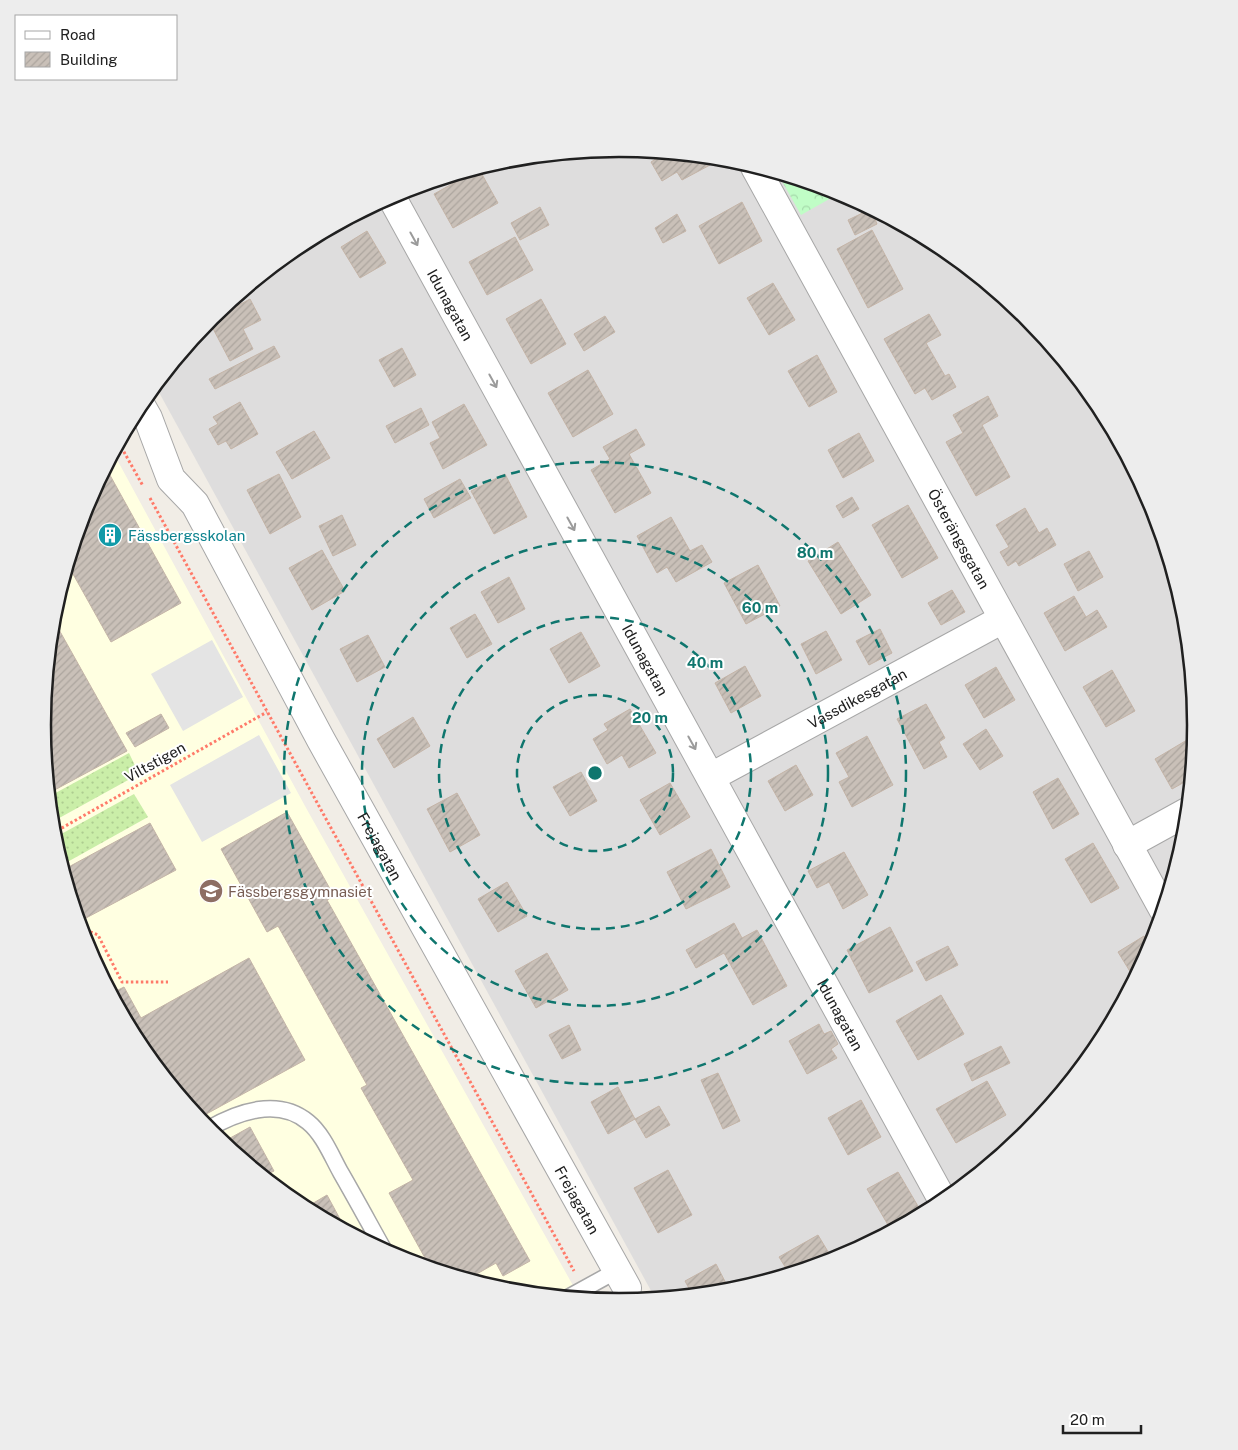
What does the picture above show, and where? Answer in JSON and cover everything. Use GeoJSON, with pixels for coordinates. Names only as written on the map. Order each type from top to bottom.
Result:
{"type":"FeatureCollection","features":[{"type":"Feature","properties":{"kind":"street","name":"Österängsgatan"},"geometry":{"type":"LineString","coordinates":[[760,175],[1159,901]]}},
{"type":"Feature","properties":{"kind":"street","name":"Idunagatan"},"geometry":{"type":"LineString","coordinates":[[395,203],[939,1194]]}},
{"type":"Feature","properties":{"kind":"street","name":"Frejagatan"},"geometry":{"type":"LineString","coordinates":[[145,413],[171,479],[195,504],[321,740],[623,1279]]}},
{"type":"Feature","properties":{"kind":"street","name":"Vassdikesgatan"},"geometry":{"type":"LineString","coordinates":[[711,777],[1003,618]]}},
{"type":"Feature","properties":{"kind":"street"},"geometry":{"type":"LineString","coordinates":[[1127,845],[1179,816]]}},
{"type":"Feature","properties":{"kind":"lane"},"geometry":{"type":"LineString","coordinates":[[216,1124],[232,1116],[252,1110],[274,1110],[293,1114],[309,1122],[323,1140],[378,1239]]}},
{"type":"Feature","properties":{"kind":"lane"},"geometry":{"type":"LineString","coordinates":[[579,1292],[623,1279]]}},
{"type":"Feature","properties":{"kind":"path"},"geometry":{"type":"LineString","coordinates":[[123,450],[347,862],[584,1289]]}},
{"type":"Feature","properties":{"kind":"path","name":"Viltstigen"},"geometry":{"type":"LineString","coordinates":[[61,829],[267,712]]}},
{"type":"Feature","properties":{"kind":"path"},"geometry":{"type":"LineString","coordinates":[[90,931],[98,934],[122,982],[168,982]]}},
{"type":"Feature","properties":{"kind":"shaded area"},"geometry":{"type":"Polygon","coordinates":[[[582,158],[656,158],[693,162],[730,168],[801,187],[836,200],[903,233],[965,275],[993,298],[1046,351],[1069,379],[1111,441],[1128,474],[1144,508],[1167,578],[1176,614],[1186,688],[1186,762],[1182,799],[1176,836],[1157,907],[1144,942],[1111,1009],[1069,1071],[1046,1099],[993,1152],[965,1175],[903,1217],[870,1234],[836,1250],[766,1273],[730,1282],[652,1292],[159,393],[192,351],[245,298],[273,275],[335,233],[402,200],[437,187],[508,168],[582,158]]]}},
{"type":"Feature","properties":{"kind":"shaded area","name":"Fässbergsgymnasiet"},"geometry":{"type":"Polygon","coordinates":[[[117,460],[305,806],[576,1291],[508,1282],[437,1263],[402,1250],[335,1217],[273,1175],[218,1126],[169,1071],[127,1009],[94,942],[71,872],[62,836],[56,799],[51,725],[52,688],[62,614],[81,543],[94,508],[117,460]]]}},
{"type":"Feature","properties":{"kind":"shaded area"},"geometry":{"type":"Polygon","coordinates":[[[212,640],[243,697],[183,731],[151,674],[212,640]]]}},
{"type":"Feature","properties":{"kind":"shaded area"},"geometry":{"type":"Polygon","coordinates":[[[259,735],[291,793],[202,842],[170,785],[259,735]]]}},
{"type":"Feature","properties":{"kind":"green space"},"geometry":{"type":"Polygon","coordinates":[[[782,182],[831,198],[801,215],[782,182]]]}},
{"type":"Feature","properties":{"kind":"green space"},"geometry":{"type":"Polygon","coordinates":[[[129,753],[139,774],[59,818],[55,793],[129,753]]]}},
{"type":"Feature","properties":{"kind":"green space"},"geometry":{"type":"Polygon","coordinates":[[[134,794],[148,817],[68,861],[62,834],[134,794]]]}},
{"type":"Feature","properties":{"kind":"building"},"geometry":{"type":"Polygon","coordinates":[[[657,158],[710,165],[682,180],[677,172],[662,181],[651,162],[657,158]]]}},
{"type":"Feature","properties":{"kind":"building"},"geometry":{"type":"Polygon","coordinates":[[[482,174],[498,203],[453,228],[434,194],[457,181],[482,174]]]}},
{"type":"Feature","properties":{"kind":"building"},"geometry":{"type":"Polygon","coordinates":[[[742,202],[762,241],[719,264],[699,226],[742,202]]]}},
{"type":"Feature","properties":{"kind":"building"},"geometry":{"type":"Polygon","coordinates":[[[540,207],[549,225],[520,240],[511,223],[540,207]]]}},
{"type":"Feature","properties":{"kind":"building"},"geometry":{"type":"Polygon","coordinates":[[[863,213],[875,218],[877,224],[855,235],[848,220],[863,213]]]}},
{"type":"Feature","properties":{"kind":"building"},"geometry":{"type":"Polygon","coordinates":[[[677,214],[686,231],[663,243],[655,228],[677,214]]]}},
{"type":"Feature","properties":{"kind":"building"},"geometry":{"type":"Polygon","coordinates":[[[872,230],[903,289],[868,308],[837,249],[872,230]]]}},
{"type":"Feature","properties":{"kind":"building"},"geometry":{"type":"Polygon","coordinates":[[[367,231],[386,263],[360,278],[341,247],[367,231]]]}},
{"type":"Feature","properties":{"kind":"building"},"geometry":{"type":"Polygon","coordinates":[[[515,237],[533,270],[487,295],[469,262],[515,237]]]}},
{"type":"Feature","properties":{"kind":"building"},"geometry":{"type":"Polygon","coordinates":[[[773,283],[795,320],[769,335],[747,298],[773,283]]]}},
{"type":"Feature","properties":{"kind":"building"},"geometry":{"type":"Polygon","coordinates":[[[250,299],[261,320],[243,329],[253,349],[230,361],[213,329],[236,306],[250,299]]]}},
{"type":"Feature","properties":{"kind":"building"},"geometry":{"type":"Polygon","coordinates":[[[541,299],[566,344],[531,364],[506,319],[541,299]]]}},
{"type":"Feature","properties":{"kind":"building"},"geometry":{"type":"Polygon","coordinates":[[[929,314],[941,335],[926,343],[945,376],[949,374],[956,387],[932,400],[925,388],[915,394],[884,339],[929,314]]]}},
{"type":"Feature","properties":{"kind":"building"},"geometry":{"type":"Polygon","coordinates":[[[605,316],[615,332],[584,351],[574,334],[605,316]]]}},
{"type":"Feature","properties":{"kind":"building"},"geometry":{"type":"Polygon","coordinates":[[[274,346],[280,357],[215,389],[209,379],[274,346]]]}},
{"type":"Feature","properties":{"kind":"building"},"geometry":{"type":"Polygon","coordinates":[[[402,348],[416,375],[394,387],[379,360],[402,348]]]}},
{"type":"Feature","properties":{"kind":"building"},"geometry":{"type":"Polygon","coordinates":[[[817,355],[837,392],[809,407],[788,371],[817,355]]]}},
{"type":"Feature","properties":{"kind":"building"},"geometry":{"type":"Polygon","coordinates":[[[588,370],[613,414],[573,437],[548,393],[588,370]]]}},
{"type":"Feature","properties":{"kind":"building"},"geometry":{"type":"Polygon","coordinates":[[[988,396],[998,416],[982,425],[1010,477],[976,496],[946,442],[963,433],[953,415],[988,396]]]}},
{"type":"Feature","properties":{"kind":"building"},"geometry":{"type":"Polygon","coordinates":[[[240,402],[258,434],[231,449],[226,441],[218,445],[209,429],[218,424],[213,417],[240,402]]]}},
{"type":"Feature","properties":{"kind":"building"},"geometry":{"type":"Polygon","coordinates":[[[464,404],[487,445],[443,469],[430,443],[440,438],[432,422],[464,404]]]}},
{"type":"Feature","properties":{"kind":"building"},"geometry":{"type":"Polygon","coordinates":[[[421,408],[429,425],[395,443],[386,426],[421,408]]]}},
{"type":"Feature","properties":{"kind":"building"},"geometry":{"type":"Polygon","coordinates":[[[636,429],[645,445],[629,454],[651,493],[615,513],[591,470],[610,459],[603,447],[636,429]]]}},
{"type":"Feature","properties":{"kind":"building"},"geometry":{"type":"Polygon","coordinates":[[[314,431],[330,458],[292,479],[276,452],[314,431]]]}},
{"type":"Feature","properties":{"kind":"building"},"geometry":{"type":"Polygon","coordinates":[[[859,433],[874,461],[843,478],[828,450],[859,433]]]}},
{"type":"Feature","properties":{"kind":"building"},"geometry":{"type":"Polygon","coordinates":[[[279,474],[301,517],[270,534],[247,490],[279,474]]]}},
{"type":"Feature","properties":{"kind":"building"},"geometry":{"type":"Polygon","coordinates":[[[505,474],[527,517],[494,534],[471,491],[505,474]]]}},
{"type":"Feature","properties":{"kind":"building","name":"Fässbergsskolan"},"geometry":{"type":"Polygon","coordinates":[[[110,475],[181,603],[111,642],[72,573],[94,508],[110,475]]]}},
{"type":"Feature","properties":{"kind":"building"},"geometry":{"type":"Polygon","coordinates":[[[460,479],[471,498],[434,518],[424,499],[460,479]]]}},
{"type":"Feature","properties":{"kind":"building"},"geometry":{"type":"Polygon","coordinates":[[[852,497],[859,509],[843,518],[836,506],[852,497]]]}},
{"type":"Feature","properties":{"kind":"building"},"geometry":{"type":"Polygon","coordinates":[[[908,505],[938,558],[902,578],[872,525],[908,505]]]}},
{"type":"Feature","properties":{"kind":"building"},"geometry":{"type":"Polygon","coordinates":[[[1025,508],[1039,533],[1047,528],[1056,545],[1019,566],[1016,561],[1008,566],[1000,552],[1009,547],[996,525],[1025,508]]]}},
{"type":"Feature","properties":{"kind":"building"},"geometry":{"type":"Polygon","coordinates":[[[342,515],[356,545],[333,556],[319,526],[342,515]]]}},
{"type":"Feature","properties":{"kind":"building"},"geometry":{"type":"Polygon","coordinates":[[[671,517],[690,551],[702,545],[712,562],[676,582],[667,567],[657,573],[637,536],[671,517]]]}},
{"type":"Feature","properties":{"kind":"building"},"geometry":{"type":"Polygon","coordinates":[[[838,542],[871,595],[841,614],[808,561],[838,542]]]}},
{"type":"Feature","properties":{"kind":"building"},"geometry":{"type":"Polygon","coordinates":[[[322,550],[345,591],[312,610],[289,568],[322,550]]]}},
{"type":"Feature","properties":{"kind":"building"},"geometry":{"type":"Polygon","coordinates":[[[1089,551],[1103,577],[1078,591],[1064,564],[1089,551]]]}},
{"type":"Feature","properties":{"kind":"building"},"geometry":{"type":"Polygon","coordinates":[[[758,565],[780,606],[746,624],[724,583],[758,565]]]}},
{"type":"Feature","properties":{"kind":"building"},"geometry":{"type":"Polygon","coordinates":[[[509,577],[525,609],[498,623],[481,592],[509,577]]]}},
{"type":"Feature","properties":{"kind":"building"},"geometry":{"type":"Polygon","coordinates":[[[952,590],[965,612],[941,625],[928,603],[952,590]]]}},
{"type":"Feature","properties":{"kind":"building"},"geometry":{"type":"Polygon","coordinates":[[[1074,596],[1086,617],[1097,610],[1107,627],[1065,651],[1044,613],[1074,596]]]}},
{"type":"Feature","properties":{"kind":"building"},"geometry":{"type":"Polygon","coordinates":[[[475,614],[492,644],[467,658],[450,628],[475,614]]]}},
{"type":"Feature","properties":{"kind":"building"},"geometry":{"type":"Polygon","coordinates":[[[880,629],[892,653],[869,665],[856,641],[880,629]]]}},
{"type":"Feature","properties":{"kind":"building"},"geometry":{"type":"Polygon","coordinates":[[[59,630],[127,751],[55,790],[52,762],[52,688],[59,630]]]}},
{"type":"Feature","properties":{"kind":"building"},"geometry":{"type":"Polygon","coordinates":[[[826,631],[842,660],[816,674],[801,644],[826,631]]]}},
{"type":"Feature","properties":{"kind":"building"},"geometry":{"type":"Polygon","coordinates":[[[581,632],[600,666],[569,683],[550,649],[581,632]]]}},
{"type":"Feature","properties":{"kind":"building"},"geometry":{"type":"Polygon","coordinates":[[[368,635],[385,667],[357,682],[340,649],[368,635]]]}},
{"type":"Feature","properties":{"kind":"building"},"geometry":{"type":"Polygon","coordinates":[[[745,666],[761,696],[731,713],[715,683],[745,666]]]}},
{"type":"Feature","properties":{"kind":"building"},"geometry":{"type":"Polygon","coordinates":[[[996,667],[1015,700],[984,718],[965,685],[996,667]]]}},
{"type":"Feature","properties":{"kind":"building"},"geometry":{"type":"Polygon","coordinates":[[[1112,670],[1135,711],[1106,727],[1083,687],[1112,670]]]}},
{"type":"Feature","properties":{"kind":"building"},"geometry":{"type":"Polygon","coordinates":[[[926,704],[945,738],[939,742],[947,757],[924,769],[897,719],[926,704]]]}},
{"type":"Feature","properties":{"kind":"building"},"geometry":{"type":"Polygon","coordinates":[[[630,709],[656,753],[629,768],[622,755],[607,764],[593,739],[608,730],[604,724],[630,709]]]}},
{"type":"Feature","properties":{"kind":"building"},"geometry":{"type":"Polygon","coordinates":[[[161,714],[169,728],[135,747],[126,733],[161,714]]]}},
{"type":"Feature","properties":{"kind":"building"},"geometry":{"type":"Polygon","coordinates":[[[413,717],[430,746],[394,768],[377,739],[413,717]]]}},
{"type":"Feature","properties":{"kind":"building"},"geometry":{"type":"Polygon","coordinates":[[[986,729],[1003,756],[980,770],[963,744],[986,729]]]}},
{"type":"Feature","properties":{"kind":"building"},"geometry":{"type":"Polygon","coordinates":[[[867,736],[893,785],[852,807],[839,782],[849,777],[836,753],[867,736]]]}},
{"type":"Feature","properties":{"kind":"building"},"geometry":{"type":"Polygon","coordinates":[[[1187,740],[1184,782],[1172,789],[1155,759],[1187,740]]]}},
{"type":"Feature","properties":{"kind":"building"},"geometry":{"type":"Polygon","coordinates":[[[796,765],[813,795],[785,811],[768,781],[796,765]]]}},
{"type":"Feature","properties":{"kind":"building"},"geometry":{"type":"Polygon","coordinates":[[[581,772],[597,801],[570,816],[553,787],[581,772]]]}},
{"type":"Feature","properties":{"kind":"building"},"geometry":{"type":"Polygon","coordinates":[[[1058,778],[1079,814],[1053,829],[1033,792],[1058,778]]]}},
{"type":"Feature","properties":{"kind":"building"},"geometry":{"type":"Polygon","coordinates":[[[670,783],[690,817],[660,835],[640,800],[670,783]]]}},
{"type":"Feature","properties":{"kind":"building"},"geometry":{"type":"Polygon","coordinates":[[[457,793],[480,835],[450,852],[427,809],[457,793]]]}},
{"type":"Feature","properties":{"kind":"building"},"geometry":{"type":"Polygon","coordinates":[[[287,812],[334,896],[327,900],[530,1261],[503,1276],[496,1263],[477,1274],[425,1259],[389,1193],[413,1180],[361,1088],[367,1085],[278,926],[267,932],[221,849],[287,812]]]}},
{"type":"Feature","properties":{"kind":"building"},"geometry":{"type":"Polygon","coordinates":[[[150,823],[176,870],[86,918],[70,866],[150,823]]]}},
{"type":"Feature","properties":{"kind":"building"},"geometry":{"type":"Polygon","coordinates":[[[1093,843],[1119,888],[1091,903],[1065,859],[1093,843]]]}},
{"type":"Feature","properties":{"kind":"building"},"geometry":{"type":"Polygon","coordinates":[[[711,849],[730,887],[686,909],[667,872],[711,849]]]}},
{"type":"Feature","properties":{"kind":"building"},"geometry":{"type":"Polygon","coordinates":[[[844,852],[868,895],[843,909],[829,882],[817,888],[808,871],[844,852]]]}},
{"type":"Feature","properties":{"kind":"building"},"geometry":{"type":"Polygon","coordinates":[[[507,882],[527,916],[498,932],[478,899],[507,882]]]}},
{"type":"Feature","properties":{"kind":"building"},"geometry":{"type":"Polygon","coordinates":[[[734,923],[742,938],[757,930],[787,986],[753,1005],[724,953],[696,968],[686,950],[734,923]]]}},
{"type":"Feature","properties":{"kind":"building"},"geometry":{"type":"Polygon","coordinates":[[[890,927],[913,971],[869,993],[847,950],[890,927]]]}},
{"type":"Feature","properties":{"kind":"building"},"geometry":{"type":"Polygon","coordinates":[[[1144,936],[1145,938],[1130,972],[1118,952],[1144,936]]]}},
{"type":"Feature","properties":{"kind":"building"},"geometry":{"type":"Polygon","coordinates":[[[948,946],[958,965],[926,981],[916,962],[948,946]]]}},
{"type":"Feature","properties":{"kind":"building"},"geometry":{"type":"Polygon","coordinates":[[[547,953],[568,990],[536,1008],[515,971],[547,953]]]}},
{"type":"Feature","properties":{"kind":"building"},"geometry":{"type":"Polygon","coordinates":[[[249,958],[305,1060],[206,1114],[169,1071],[127,1009],[117,990],[124,987],[141,1018],[249,958]]]}},
{"type":"Feature","properties":{"kind":"building"},"geometry":{"type":"Polygon","coordinates":[[[941,995],[964,1034],[918,1060],[896,1021],[941,995]]]}},
{"type":"Feature","properties":{"kind":"building"},"geometry":{"type":"Polygon","coordinates":[[[819,1024],[824,1034],[831,1031],[838,1044],[831,1049],[837,1058],[807,1074],[789,1041],[819,1024]]]}},
{"type":"Feature","properties":{"kind":"building"},"geometry":{"type":"Polygon","coordinates":[[[569,1025],[581,1050],[562,1059],[549,1035],[569,1025]]]}},
{"type":"Feature","properties":{"kind":"building"},"geometry":{"type":"Polygon","coordinates":[[[1001,1046],[1010,1063],[972,1081],[964,1064],[1001,1046]]]}},
{"type":"Feature","properties":{"kind":"building"},"geometry":{"type":"Polygon","coordinates":[[[718,1073],[740,1121],[723,1129],[701,1080],[718,1073]]]}},
{"type":"Feature","properties":{"kind":"building"},"geometry":{"type":"Polygon","coordinates":[[[987,1081],[1006,1115],[956,1143],[936,1109],[987,1081]]]}},
{"type":"Feature","properties":{"kind":"building"},"geometry":{"type":"Polygon","coordinates":[[[618,1087],[635,1119],[608,1134],[591,1102],[618,1087]]]}},
{"type":"Feature","properties":{"kind":"building"},"geometry":{"type":"Polygon","coordinates":[[[861,1100],[881,1137],[848,1155],[828,1118],[861,1100]]]}},
{"type":"Feature","properties":{"kind":"building"},"geometry":{"type":"Polygon","coordinates":[[[659,1106],[670,1125],[646,1138],[635,1119],[659,1106]]]}},
{"type":"Feature","properties":{"kind":"building"},"geometry":{"type":"Polygon","coordinates":[[[250,1127],[274,1171],[270,1173],[230,1138],[250,1127]]]}},
{"type":"Feature","properties":{"kind":"building"},"geometry":{"type":"Polygon","coordinates":[[[668,1170],[692,1215],[658,1233],[634,1188],[668,1170]]]}},
{"type":"Feature","properties":{"kind":"building"},"geometry":{"type":"Polygon","coordinates":[[[898,1172],[918,1207],[888,1225],[867,1189],[898,1172]]]}},
{"type":"Feature","properties":{"kind":"building"},"geometry":{"type":"Polygon","coordinates":[[[327,1195],[340,1220],[335,1217],[313,1203],[327,1195]]]}},
{"type":"Feature","properties":{"kind":"building"},"geometry":{"type":"Polygon","coordinates":[[[818,1235],[829,1253],[786,1267],[779,1257],[818,1235]]]}},
{"type":"Feature","properties":{"kind":"building"},"geometry":{"type":"Polygon","coordinates":[[[716,1264],[726,1283],[689,1288],[685,1281],[716,1264]]]}},
{"type":"Feature","properties":{"kind":"place","name":"Fässbergsskolan"},"geometry":{"type":"Point","coordinates":[110,535]}},
{"type":"Feature","properties":{"kind":"place","name":"Fässbergsgymnasiet"},"geometry":{"type":"Point","coordinates":[211,891]}}]}
